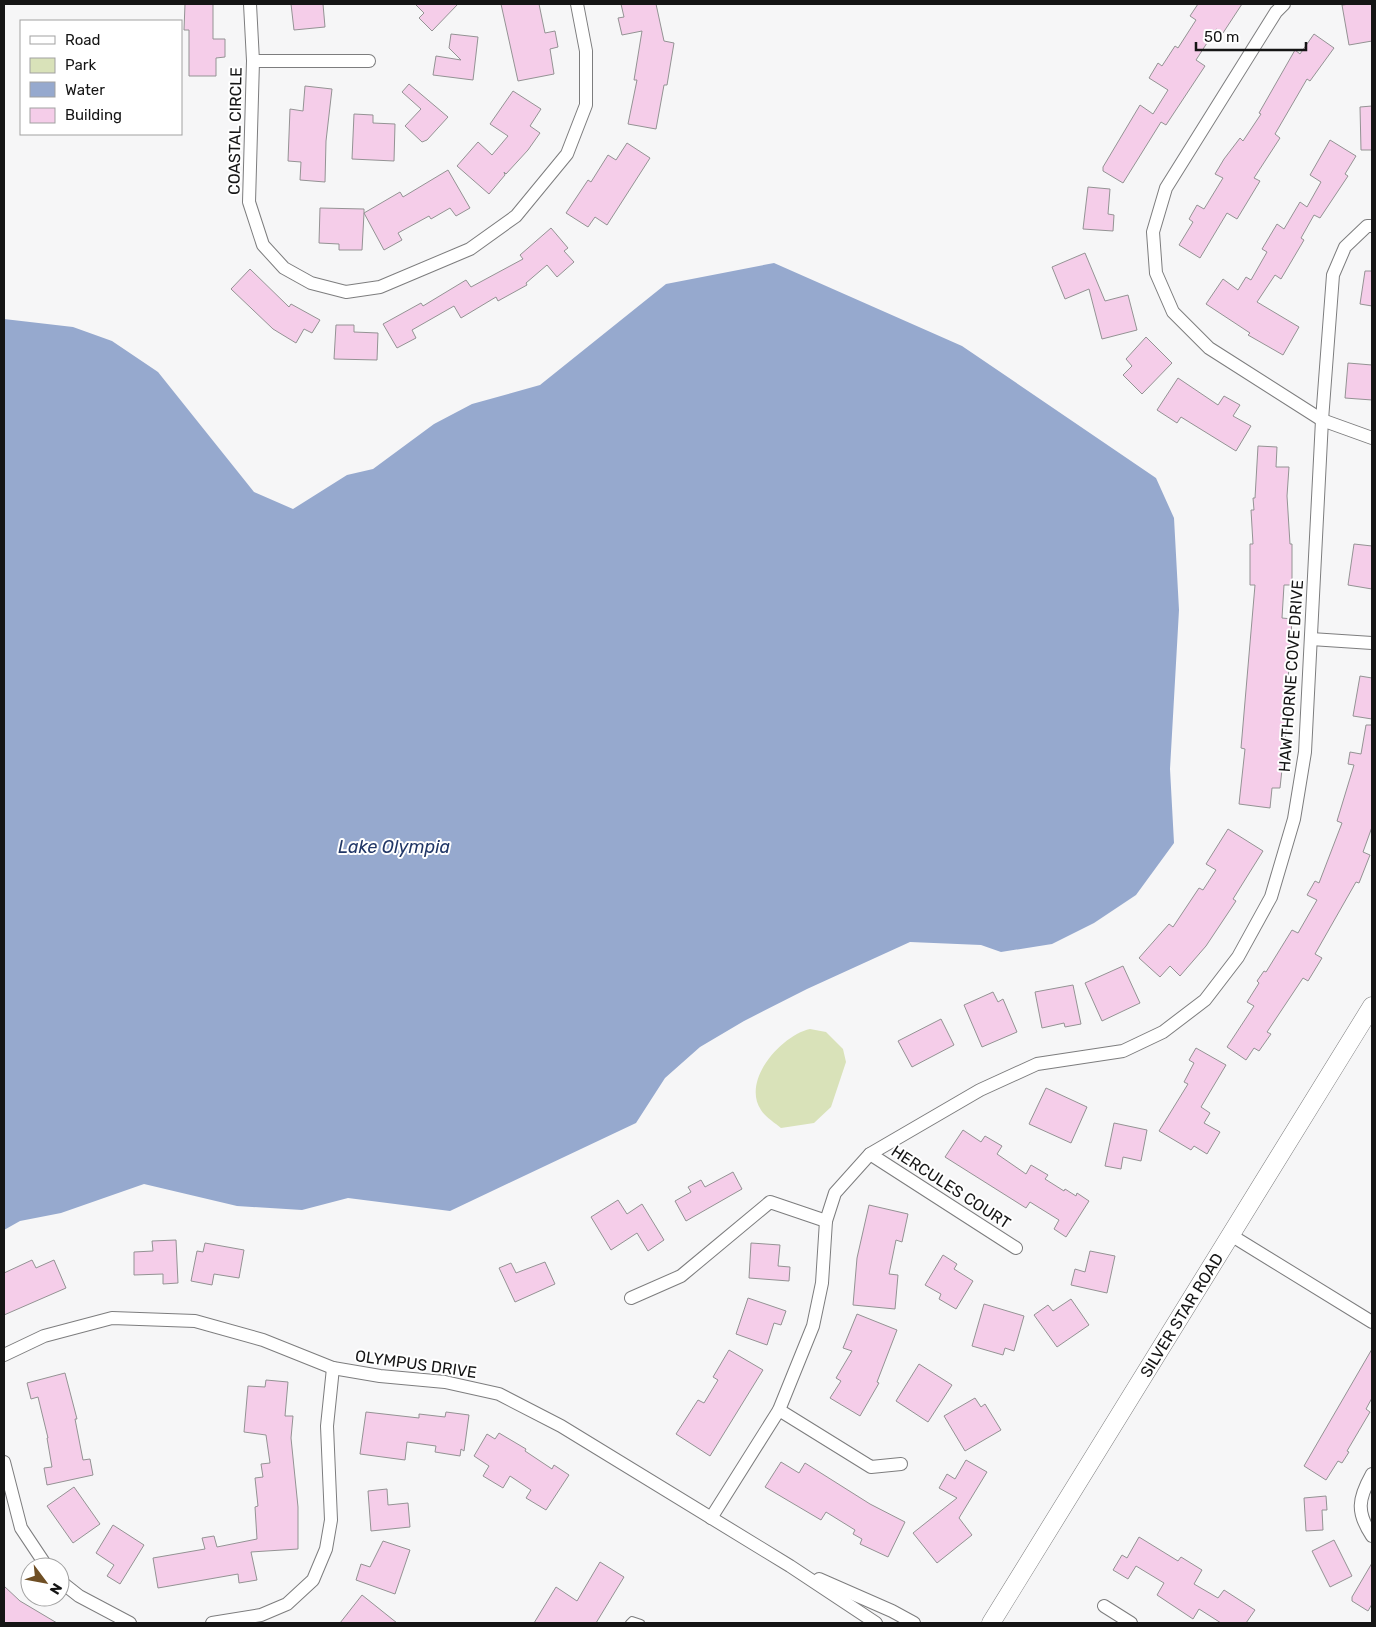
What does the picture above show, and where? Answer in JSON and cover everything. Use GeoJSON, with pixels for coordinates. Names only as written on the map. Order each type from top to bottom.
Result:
{"type":"FeatureCollection","features":[{"type":"Feature","properties":{"kind":"main road","name":"SILVER STAR ROAD"},"geometry":{"type":"LineString","coordinates":[[991,1623],[1229,1234],[1372,1006]]}},
{"type":"Feature","properties":{"kind":"street","name":"COASTAL CIRCLE"},"geometry":{"type":"LineString","coordinates":[[250,4],[253,61],[249,202],[263,245],[284,268],[311,283],[346,292],[380,287],[470,249],[516,216],[567,154],[586,105],[586,51],[577,4]]}},
{"type":"Feature","properties":{"kind":"street"},"geometry":{"type":"LineString","coordinates":[[1284,4],[1276,12],[1166,188],[1153,232],[1156,273],[1173,312],[1209,348],[1322,420],[1372,438]]}},
{"type":"Feature","properties":{"kind":"street"},"geometry":{"type":"LineString","coordinates":[[253,61],[369,61]]}},
{"type":"Feature","properties":{"kind":"street","name":"HAWTHORNE COVE DRIVE"},"geometry":{"type":"LineString","coordinates":[[711,1518],[779,1410],[813,1326],[822,1283],[826,1221],[835,1193],[870,1154],[980,1090],[1037,1064],[1123,1051],[1163,1032],[1205,1000],[1238,957],[1274,888],[1294,819],[1305,752],[1322,420],[1333,275],[1345,247],[1367,226],[1372,226]]}},
{"type":"Feature","properties":{"kind":"street"},"geometry":{"type":"LineString","coordinates":[[1311,638],[1372,643]]}},
{"type":"Feature","properties":{"kind":"street","name":"HERCULES COURT"},"geometry":{"type":"LineString","coordinates":[[870,1154],[1016,1248]]}},
{"type":"Feature","properties":{"kind":"street"},"geometry":{"type":"LineString","coordinates":[[631,1298],[681,1276],[770,1202],[826,1221]]}},
{"type":"Feature","properties":{"kind":"street"},"geometry":{"type":"LineString","coordinates":[[1229,1234],[1372,1322]]}},
{"type":"Feature","properties":{"kind":"street","name":"OLYMPUS DRIVE"},"geometry":{"type":"LineString","coordinates":[[4,1354],[44,1336],[112,1318],[195,1321],[263,1340],[332,1368],[380,1376],[445,1382],[499,1394],[561,1426],[790,1566],[876,1623]]}},
{"type":"Feature","properties":{"kind":"street"},"geometry":{"type":"LineString","coordinates":[[212,1623],[261,1615],[287,1604],[313,1580],[326,1549],[331,1520],[327,1426],[332,1368]]}},
{"type":"Feature","properties":{"kind":"street"},"geometry":{"type":"LineString","coordinates":[[779,1410],[871,1467],[901,1464]]}},
{"type":"Feature","properties":{"kind":"street"},"geometry":{"type":"LineString","coordinates":[[4,1462],[21,1528],[40,1557]]}},
{"type":"Feature","properties":{"kind":"street"},"geometry":{"type":"LineString","coordinates":[[1372,1474],[1362,1490],[1360,1515],[1372,1536]]}},
{"type":"Feature","properties":{"kind":"street","name":"OLYMPUS DRIVE"},"geometry":{"type":"LineString","coordinates":[[790,1566],[892,1610],[914,1623]]}},
{"type":"Feature","properties":{"kind":"street"},"geometry":{"type":"LineString","coordinates":[[70,1589],[79,1596],[130,1623]]}},
{"type":"Feature","properties":{"kind":"street"},"geometry":{"type":"LineString","coordinates":[[1104,1606],[1131,1623]]}},
{"type":"Feature","properties":{"kind":"lane"},"geometry":{"type":"LineString","coordinates":[[629,1623],[632,1620],[641,1623]]}},
{"type":"Feature","properties":{"kind":"green space"},"geometry":{"type":"Polygon","coordinates":[[[810,1029],[826,1032],[843,1049],[846,1062],[831,1107],[814,1123],[781,1128],[761,1110],[756,1098],[756,1086],[760,1073],[777,1049],[799,1033],[810,1029]]]}},
{"type":"Feature","properties":{"kind":"water","name":"Lake Olympia"},"geometry":{"type":"Polygon","coordinates":[[[774,263],[962,346],[1156,478],[1174,518],[1179,610],[1170,769],[1174,843],[1136,895],[1094,923],[1052,944],[1001,952],[981,945],[910,942],[807,989],[744,1021],[700,1047],[665,1078],[636,1123],[450,1211],[348,1198],[302,1210],[237,1206],[144,1184],[61,1213],[20,1221],[4,1230],[4,319],[73,327],[112,341],[158,372],[254,492],[293,509],[347,475],[373,469],[434,424],[472,404],[540,385],[666,284],[774,263]]]}},
{"type":"Feature","properties":{"kind":"building"},"geometry":{"type":"Polygon","coordinates":[[[185,4],[213,4],[213,39],[225,39],[225,57],[216,58],[216,76],[189,76],[189,30],[184,30],[185,4]]]}},
{"type":"Feature","properties":{"kind":"building"},"geometry":{"type":"Polygon","coordinates":[[[291,4],[323,4],[325,27],[294,30],[291,4]]]}},
{"type":"Feature","properties":{"kind":"building"},"geometry":{"type":"Polygon","coordinates":[[[415,4],[458,4],[432,31],[419,18],[424,13],[415,4]]]}},
{"type":"Feature","properties":{"kind":"building"},"geometry":{"type":"Polygon","coordinates":[[[501,4],[539,4],[545,33],[555,31],[558,47],[550,49],[554,74],[518,81],[501,4]]]}},
{"type":"Feature","properties":{"kind":"building"},"geometry":{"type":"Polygon","coordinates":[[[621,4],[656,4],[664,41],[674,43],[667,85],[664,85],[656,129],[628,124],[637,80],[634,80],[642,31],[622,35],[618,18],[624,17],[621,4]]]}},
{"type":"Feature","properties":{"kind":"building"},"geometry":{"type":"Polygon","coordinates":[[[1198,4],[1242,4],[1223,33],[1216,29],[1196,60],[1205,66],[1166,125],[1161,122],[1123,183],[1103,171],[1103,167],[1140,105],[1153,114],[1168,90],[1149,78],[1158,63],[1162,66],[1175,46],[1178,48],[1196,20],[1190,16],[1198,4]]]}},
{"type":"Feature","properties":{"kind":"building"},"geometry":{"type":"Polygon","coordinates":[[[1372,4],[1372,41],[1349,45],[1342,5],[1372,4]]]}},
{"type":"Feature","properties":{"kind":"building"},"geometry":{"type":"Polygon","coordinates":[[[451,34],[478,37],[473,80],[433,75],[436,56],[461,60],[449,48],[451,34]]]}},
{"type":"Feature","properties":{"kind":"building"},"geometry":{"type":"Polygon","coordinates":[[[1314,34],[1334,48],[1310,81],[1307,79],[1275,134],[1280,138],[1254,178],[1260,181],[1237,219],[1227,213],[1200,258],[1179,245],[1193,222],[1189,219],[1197,205],[1204,209],[1223,178],[1215,174],[1224,159],[1240,138],[1243,141],[1261,114],[1259,113],[1295,50],[1300,54],[1314,34]]]}},
{"type":"Feature","properties":{"kind":"building"},"geometry":{"type":"Polygon","coordinates":[[[409,84],[448,117],[427,140],[422,142],[405,126],[421,109],[402,92],[409,84]]]}},
{"type":"Feature","properties":{"kind":"building"},"geometry":{"type":"Polygon","coordinates":[[[305,86],[332,89],[326,141],[325,182],[300,180],[301,162],[288,161],[290,109],[303,111],[305,86]]]}},
{"type":"Feature","properties":{"kind":"building"},"geometry":{"type":"Polygon","coordinates":[[[513,91],[541,109],[530,126],[540,133],[528,150],[506,174],[504,172],[505,175],[489,194],[457,166],[478,142],[492,155],[508,136],[490,124],[513,91]]]}},
{"type":"Feature","properties":{"kind":"building"},"geometry":{"type":"Polygon","coordinates":[[[1372,106],[1372,150],[1361,150],[1360,107],[1372,106]]]}},
{"type":"Feature","properties":{"kind":"building"},"geometry":{"type":"Polygon","coordinates":[[[354,114],[373,115],[373,123],[395,124],[394,161],[352,159],[354,114]]]}},
{"type":"Feature","properties":{"kind":"building"},"geometry":{"type":"Polygon","coordinates":[[[1330,140],[1356,156],[1345,174],[1348,176],[1320,218],[1314,215],[1301,238],[1304,240],[1281,279],[1275,275],[1257,302],[1299,327],[1283,355],[1248,335],[1250,333],[1206,304],[1223,279],[1238,290],[1246,277],[1251,280],[1267,252],[1262,249],[1277,224],[1284,229],[1300,202],[1307,207],[1321,182],[1310,175],[1330,140]]]}},
{"type":"Feature","properties":{"kind":"building"},"geometry":{"type":"Polygon","coordinates":[[[627,143],[650,158],[607,225],[595,217],[588,227],[566,213],[588,180],[591,182],[608,155],[616,160],[627,143]]]}},
{"type":"Feature","properties":{"kind":"building"},"geometry":{"type":"Polygon","coordinates":[[[448,170],[470,208],[456,216],[450,208],[431,219],[429,216],[398,233],[402,240],[384,250],[364,213],[400,192],[403,197],[448,170]]]}},
{"type":"Feature","properties":{"kind":"building"},"geometry":{"type":"Polygon","coordinates":[[[1088,187],[1110,189],[1108,214],[1114,215],[1113,231],[1083,229],[1088,187]]]}},
{"type":"Feature","properties":{"kind":"building"},"geometry":{"type":"Polygon","coordinates":[[[320,208],[364,209],[362,250],[339,250],[339,244],[319,243],[320,208]]]}},
{"type":"Feature","properties":{"kind":"building"},"geometry":{"type":"Polygon","coordinates":[[[551,228],[568,248],[564,251],[574,262],[557,277],[547,265],[526,283],[527,285],[498,301],[496,297],[461,318],[454,306],[412,330],[416,338],[397,348],[383,324],[421,303],[423,306],[466,280],[471,287],[523,259],[520,255],[551,228]]]}},
{"type":"Feature","properties":{"kind":"building"},"geometry":{"type":"Polygon","coordinates":[[[1085,253],[1105,301],[1128,295],[1137,330],[1102,339],[1089,289],[1065,299],[1052,267],[1085,253]]]}},
{"type":"Feature","properties":{"kind":"building"},"geometry":{"type":"Polygon","coordinates":[[[250,269],[289,307],[291,304],[320,320],[312,333],[304,329],[296,343],[273,329],[231,289],[250,269]]]}},
{"type":"Feature","properties":{"kind":"building"},"geometry":{"type":"Polygon","coordinates":[[[1365,271],[1372,271],[1372,306],[1360,304],[1365,271]]]}},
{"type":"Feature","properties":{"kind":"building"},"geometry":{"type":"Polygon","coordinates":[[[336,325],[354,325],[354,332],[378,333],[377,360],[334,359],[336,325]]]}},
{"type":"Feature","properties":{"kind":"building"},"geometry":{"type":"Polygon","coordinates":[[[1146,337],[1172,363],[1142,394],[1123,375],[1132,366],[1126,359],[1146,337]]]}},
{"type":"Feature","properties":{"kind":"building"},"geometry":{"type":"Polygon","coordinates":[[[1348,363],[1372,365],[1372,400],[1345,398],[1348,363]]]}},
{"type":"Feature","properties":{"kind":"building"},"geometry":{"type":"Polygon","coordinates":[[[1178,378],[1218,405],[1224,396],[1240,405],[1233,416],[1251,426],[1236,451],[1181,417],[1177,423],[1157,410],[1178,378]]]}},
{"type":"Feature","properties":{"kind":"building"},"geometry":{"type":"Polygon","coordinates":[[[1258,446],[1277,447],[1276,467],[1289,467],[1287,496],[1290,544],[1292,544],[1292,585],[1284,585],[1282,618],[1292,619],[1286,713],[1288,713],[1280,788],[1272,788],[1270,808],[1239,804],[1245,749],[1241,748],[1255,585],[1250,585],[1250,544],[1253,544],[1251,510],[1254,510],[1253,498],[1255,498],[1258,446]]]}},
{"type":"Feature","properties":{"kind":"building"},"geometry":{"type":"Polygon","coordinates":[[[1354,544],[1372,546],[1372,589],[1348,585],[1354,544]]]}},
{"type":"Feature","properties":{"kind":"building"},"geometry":{"type":"Polygon","coordinates":[[[1360,676],[1372,678],[1372,719],[1353,716],[1360,676]]]}},
{"type":"Feature","properties":{"kind":"building"},"geometry":{"type":"Polygon","coordinates":[[[1366,725],[1372,725],[1372,827],[1363,852],[1370,855],[1359,883],[1356,882],[1315,954],[1322,958],[1308,981],[1303,978],[1267,1032],[1271,1034],[1259,1051],[1254,1048],[1246,1060],[1227,1047],[1254,1006],[1247,1002],[1259,983],[1257,981],[1264,971],[1266,972],[1292,930],[1298,933],[1317,900],[1307,895],[1315,881],[1319,883],[1342,823],[1337,821],[1354,765],[1348,764],[1350,752],[1361,754],[1366,725]]]}},
{"type":"Feature","properties":{"kind":"building"},"geometry":{"type":"Polygon","coordinates":[[[1228,829],[1263,851],[1233,899],[1236,901],[1206,946],[1180,976],[1170,966],[1160,977],[1139,958],[1169,924],[1173,927],[1199,888],[1203,890],[1216,870],[1206,864],[1228,829]]]}},
{"type":"Feature","properties":{"kind":"building"},"geometry":{"type":"Polygon","coordinates":[[[1123,966],[1140,1003],[1102,1021],[1085,983],[1123,966]]]}},
{"type":"Feature","properties":{"kind":"building"},"geometry":{"type":"Polygon","coordinates":[[[1073,985],[1081,1024],[1065,1027],[1064,1023],[1042,1028],[1035,992],[1073,985]]]}},
{"type":"Feature","properties":{"kind":"building"},"geometry":{"type":"Polygon","coordinates":[[[993,992],[998,1002],[1003,999],[1017,1032],[982,1047],[964,1005],[993,992]]]}},
{"type":"Feature","properties":{"kind":"building"},"geometry":{"type":"Polygon","coordinates":[[[941,1019],[954,1045],[912,1067],[898,1041],[941,1019]]]}},
{"type":"Feature","properties":{"kind":"building"},"geometry":{"type":"Polygon","coordinates":[[[1196,1048],[1226,1065],[1201,1107],[1210,1113],[1204,1123],[1220,1132],[1207,1154],[1194,1146],[1191,1150],[1159,1131],[1188,1084],[1184,1082],[1194,1063],[1189,1060],[1196,1048]]]}},
{"type":"Feature","properties":{"kind":"building"},"geometry":{"type":"Polygon","coordinates":[[[1046,1088],[1087,1107],[1071,1143],[1029,1124],[1046,1088]]]}},
{"type":"Feature","properties":{"kind":"building"},"geometry":{"type":"Polygon","coordinates":[[[1114,1123],[1147,1130],[1141,1161],[1123,1157],[1121,1169],[1105,1166],[1114,1123]]]}},
{"type":"Feature","properties":{"kind":"building"},"geometry":{"type":"Polygon","coordinates":[[[963,1130],[981,1142],[985,1136],[1002,1146],[997,1154],[1026,1174],[1031,1165],[1048,1175],[1045,1179],[1064,1191],[1065,1189],[1076,1196],[1077,1193],[1089,1201],[1066,1237],[1054,1229],[1059,1220],[1030,1202],[1026,1208],[945,1157],[963,1130]]]}},
{"type":"Feature","properties":{"kind":"building"},"geometry":{"type":"Polygon","coordinates":[[[733,1172],[742,1189],[686,1221],[675,1201],[691,1192],[688,1187],[701,1180],[705,1187],[733,1172]]]}},
{"type":"Feature","properties":{"kind":"building"},"geometry":{"type":"Polygon","coordinates":[[[618,1200],[627,1214],[642,1204],[664,1240],[648,1251],[637,1233],[611,1250],[591,1217],[618,1200]]]}},
{"type":"Feature","properties":{"kind":"building"},"geometry":{"type":"Polygon","coordinates":[[[869,1205],[908,1214],[902,1242],[896,1240],[889,1274],[898,1275],[895,1309],[853,1305],[857,1258],[869,1205]]]}},
{"type":"Feature","properties":{"kind":"building"},"geometry":{"type":"Polygon","coordinates":[[[176,1240],[178,1283],[163,1284],[163,1274],[134,1275],[134,1252],[153,1251],[152,1241],[176,1240]]]}},
{"type":"Feature","properties":{"kind":"building"},"geometry":{"type":"Polygon","coordinates":[[[205,1243],[244,1250],[239,1278],[214,1274],[212,1285],[191,1281],[197,1251],[203,1252],[205,1243]]]}},
{"type":"Feature","properties":{"kind":"building"},"geometry":{"type":"Polygon","coordinates":[[[751,1243],[780,1245],[778,1266],[790,1267],[789,1281],[749,1278],[751,1243]]]}},
{"type":"Feature","properties":{"kind":"building"},"geometry":{"type":"Polygon","coordinates":[[[1090,1251],[1115,1256],[1107,1293],[1071,1285],[1075,1269],[1085,1272],[1090,1251]]]}},
{"type":"Feature","properties":{"kind":"building"},"geometry":{"type":"Polygon","coordinates":[[[943,1255],[957,1264],[954,1269],[973,1281],[956,1309],[939,1299],[941,1294],[925,1285],[943,1255]]]}},
{"type":"Feature","properties":{"kind":"building"},"geometry":{"type":"Polygon","coordinates":[[[32,1260],[36,1268],[54,1260],[66,1288],[4,1315],[4,1273],[32,1260]]]}},
{"type":"Feature","properties":{"kind":"building"},"geometry":{"type":"Polygon","coordinates":[[[545,1262],[555,1284],[515,1302],[499,1268],[511,1263],[516,1273],[545,1262]]]}},
{"type":"Feature","properties":{"kind":"building"},"geometry":{"type":"Polygon","coordinates":[[[748,1298],[786,1311],[781,1325],[774,1323],[767,1345],[736,1334],[748,1298]]]}},
{"type":"Feature","properties":{"kind":"building"},"geometry":{"type":"Polygon","coordinates":[[[1071,1299],[1089,1325],[1057,1347],[1034,1315],[1048,1305],[1053,1311],[1071,1299]]]}},
{"type":"Feature","properties":{"kind":"building"},"geometry":{"type":"Polygon","coordinates":[[[984,1304],[1024,1316],[1014,1351],[1005,1348],[1003,1355],[972,1346],[984,1304]]]}},
{"type":"Feature","properties":{"kind":"building"},"geometry":{"type":"Polygon","coordinates":[[[857,1314],[897,1330],[877,1382],[879,1383],[860,1416],[830,1398],[841,1381],[836,1378],[852,1351],[843,1348],[857,1314]]]}},
{"type":"Feature","properties":{"kind":"building"},"geometry":{"type":"Polygon","coordinates":[[[1372,1349],[1372,1398],[1366,1409],[1370,1412],[1342,1463],[1338,1461],[1326,1480],[1304,1466],[1372,1349]]]}},
{"type":"Feature","properties":{"kind":"building"},"geometry":{"type":"Polygon","coordinates":[[[729,1350],[763,1370],[710,1456],[676,1434],[698,1400],[704,1403],[718,1380],[713,1377],[729,1350]]]}},
{"type":"Feature","properties":{"kind":"building"},"geometry":{"type":"Polygon","coordinates":[[[919,1364],[952,1385],[928,1422],[896,1401],[919,1364]]]}},
{"type":"Feature","properties":{"kind":"building"},"geometry":{"type":"Polygon","coordinates":[[[65,1373],[77,1419],[75,1419],[83,1460],[90,1459],[93,1475],[47,1485],[44,1468],[52,1467],[48,1438],[38,1397],[31,1399],[27,1383],[65,1373]]]}},
{"type":"Feature","properties":{"kind":"building"},"geometry":{"type":"Polygon","coordinates":[[[266,1380],[288,1382],[285,1416],[293,1416],[291,1438],[298,1507],[298,1549],[251,1552],[257,1580],[239,1583],[238,1574],[158,1588],[153,1558],[205,1549],[202,1538],[214,1536],[217,1547],[257,1539],[255,1507],[258,1506],[255,1478],[263,1477],[261,1464],[270,1463],[266,1435],[244,1432],[248,1386],[265,1387],[266,1380]]]}},
{"type":"Feature","properties":{"kind":"building"},"geometry":{"type":"Polygon","coordinates":[[[975,1398],[981,1407],[985,1404],[1001,1430],[965,1451],[944,1416],[975,1398]]]}},
{"type":"Feature","properties":{"kind":"building"},"geometry":{"type":"Polygon","coordinates":[[[366,1412],[419,1418],[419,1414],[445,1417],[446,1412],[469,1415],[464,1451],[461,1449],[460,1456],[435,1452],[436,1446],[407,1442],[405,1460],[360,1454],[366,1412]]]}},
{"type":"Feature","properties":{"kind":"building"},"geometry":{"type":"Polygon","coordinates":[[[499,1433],[526,1449],[525,1451],[552,1469],[554,1465],[569,1475],[546,1510],[526,1498],[531,1490],[510,1476],[503,1488],[483,1476],[489,1466],[474,1456],[487,1434],[495,1439],[499,1433]]]}},
{"type":"Feature","properties":{"kind":"building"},"geometry":{"type":"Polygon","coordinates":[[[966,1460],[987,1472],[959,1518],[972,1535],[937,1563],[913,1533],[957,1498],[939,1488],[947,1474],[955,1479],[966,1460]]]}},
{"type":"Feature","properties":{"kind":"building"},"geometry":{"type":"Polygon","coordinates":[[[781,1462],[799,1473],[805,1463],[870,1504],[905,1522],[888,1557],[860,1544],[862,1539],[853,1534],[855,1530],[826,1512],[821,1520],[765,1487],[781,1462]]]}},
{"type":"Feature","properties":{"kind":"building"},"geometry":{"type":"Polygon","coordinates":[[[74,1487],[100,1524],[73,1543],[47,1506],[74,1487]]]}},
{"type":"Feature","properties":{"kind":"building"},"geometry":{"type":"Polygon","coordinates":[[[387,1489],[388,1505],[408,1503],[410,1527],[371,1531],[368,1491],[387,1489]]]}},
{"type":"Feature","properties":{"kind":"building"},"geometry":{"type":"Polygon","coordinates":[[[1326,1496],[1327,1510],[1322,1510],[1323,1530],[1306,1531],[1304,1498],[1326,1496]]]}},
{"type":"Feature","properties":{"kind":"building"},"geometry":{"type":"Polygon","coordinates":[[[113,1525],[144,1545],[120,1584],[107,1576],[114,1565],[96,1553],[113,1525]]]}},
{"type":"Feature","properties":{"kind":"building"},"geometry":{"type":"Polygon","coordinates":[[[1139,1537],[1178,1561],[1181,1557],[1202,1570],[1194,1584],[1218,1598],[1224,1590],[1255,1610],[1246,1623],[1221,1623],[1199,1609],[1193,1619],[1157,1595],[1164,1583],[1136,1566],[1128,1579],[1113,1570],[1122,1555],[1127,1558],[1139,1537]]]}},
{"type":"Feature","properties":{"kind":"building"},"geometry":{"type":"Polygon","coordinates":[[[1334,1540],[1352,1576],[1330,1587],[1312,1551],[1334,1540]]]}},
{"type":"Feature","properties":{"kind":"building"},"geometry":{"type":"Polygon","coordinates":[[[383,1541],[410,1550],[395,1594],[356,1580],[361,1564],[370,1567],[383,1541]]]}},
{"type":"Feature","properties":{"kind":"building"},"geometry":{"type":"Polygon","coordinates":[[[600,1562],[624,1577],[596,1623],[534,1623],[556,1587],[577,1601],[600,1562]]]}},
{"type":"Feature","properties":{"kind":"building"},"geometry":{"type":"Polygon","coordinates":[[[1372,1563],[1372,1604],[1368,1611],[1352,1601],[1352,1597],[1372,1563]]]}},
{"type":"Feature","properties":{"kind":"building"},"geometry":{"type":"Polygon","coordinates":[[[4,1586],[20,1601],[20,1607],[30,1607],[57,1623],[4,1623],[4,1586]]]}},
{"type":"Feature","properties":{"kind":"building"},"geometry":{"type":"Polygon","coordinates":[[[362,1595],[397,1623],[340,1623],[362,1595]]]}}]}
